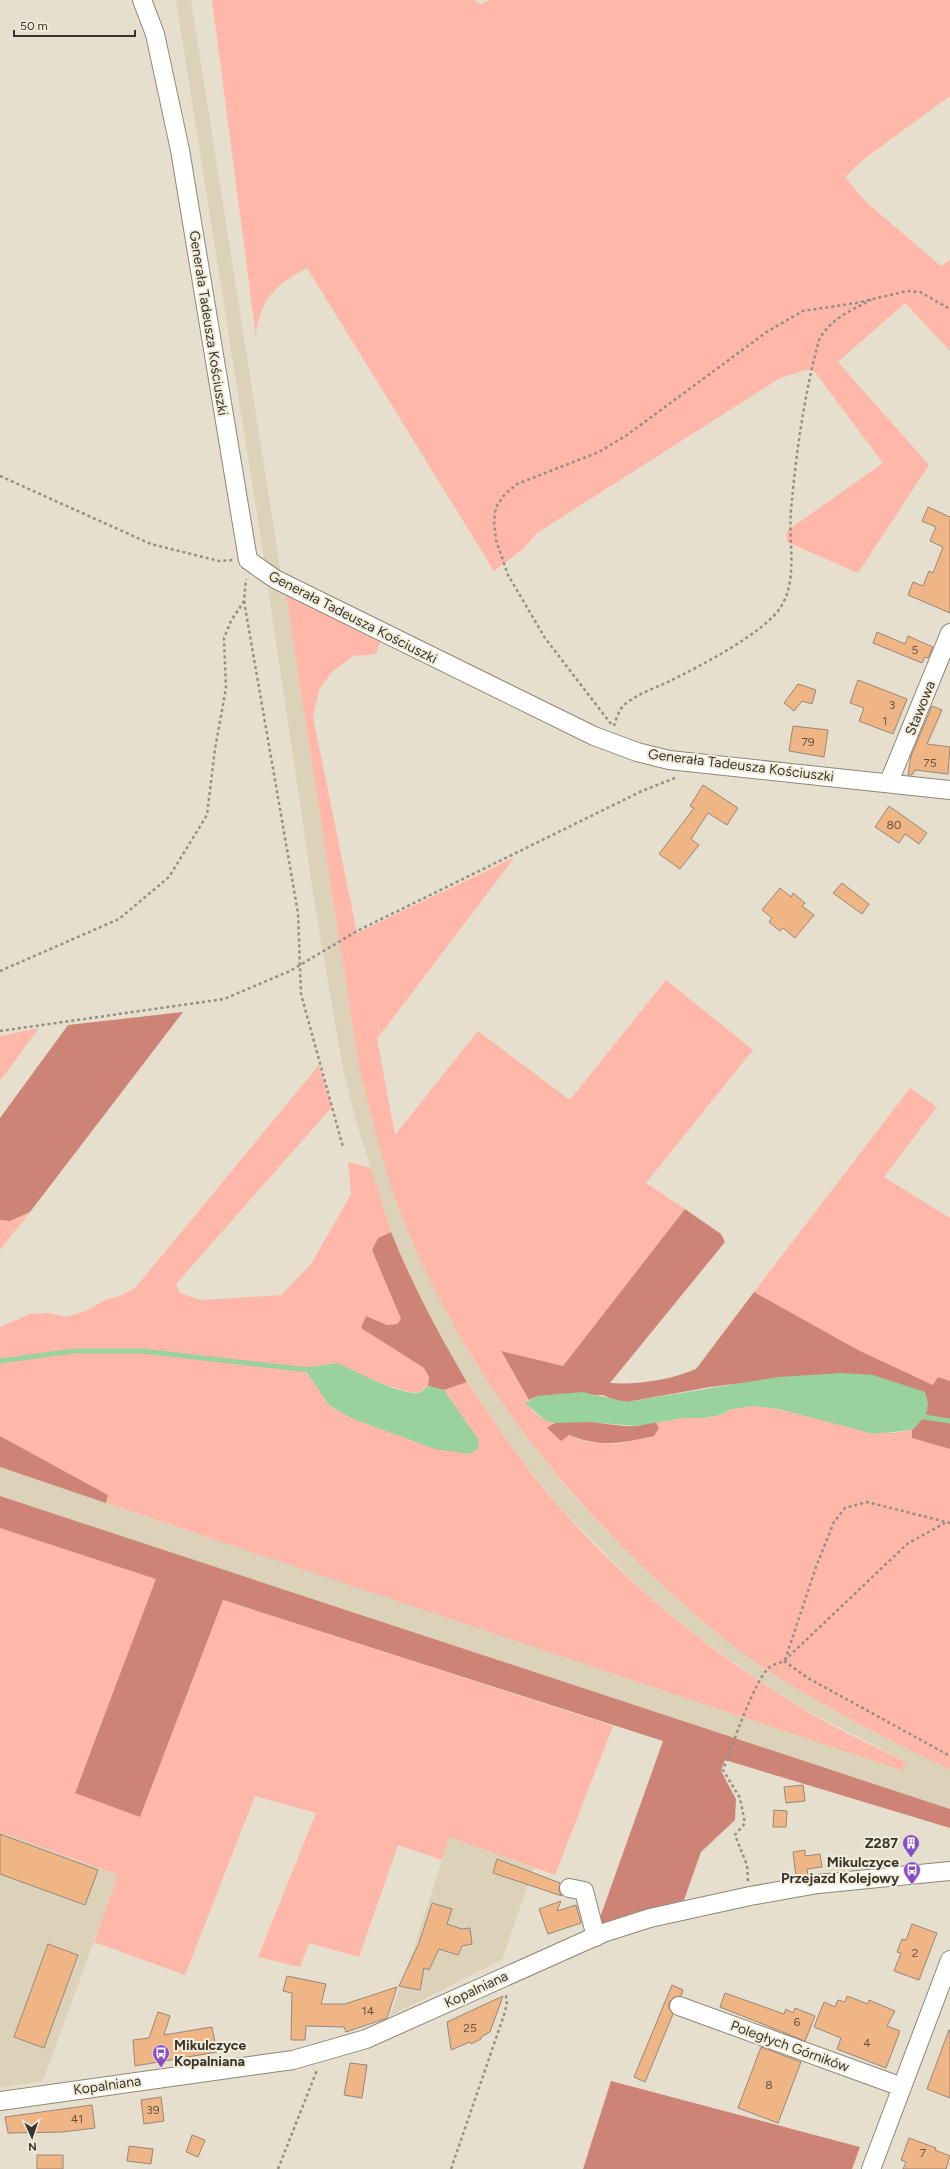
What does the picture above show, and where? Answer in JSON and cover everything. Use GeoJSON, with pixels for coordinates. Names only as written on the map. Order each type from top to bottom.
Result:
{"type":"FeatureCollection","features":[{"type":"Feature","properties":{"kind":"street","name":"Generała Tadeusza Kościuszki"},"geometry":{"type":"LineString","coordinates":[[142,0],[154,34],[180,150],[248,560],[275,579],[594,736],[637,752],[669,760],[889,782],[950,790]]}},
{"type":"Feature","properties":{"kind":"street","name":"Stawowa"},"geometry":{"type":"LineString","coordinates":[[889,782],[950,633]]}},
{"type":"Feature","properties":{"kind":"street","name":"Kopalniana"},"geometry":{"type":"LineString","coordinates":[[0,2101],[293,2060],[366,2039],[499,1978],[596,1937],[650,1918],[750,1896],[818,1884],[950,1871]]}},
{"type":"Feature","properties":{"kind":"street"},"geometry":{"type":"LineString","coordinates":[[569,1888],[584,1891],[596,1937]]}},
{"type":"Feature","properties":{"kind":"street"},"geometry":{"type":"LineString","coordinates":[[871,2169],[950,1960]]}},
{"type":"Feature","properties":{"kind":"street","name":"Poległych Górników"},"geometry":{"type":"LineString","coordinates":[[679,2006],[902,2087]]}},
{"type":"Feature","properties":{"kind":"path"},"geometry":{"type":"LineString","coordinates":[[622,747],[607,716],[546,638],[508,575],[496,540],[494,521],[496,507],[505,494],[517,484],[599,452],[627,435],[768,331],[803,311],[856,304],[907,291],[920,292],[950,309]]}},
{"type":"Feature","properties":{"kind":"path"},"geometry":{"type":"LineString","coordinates":[[613,727],[623,705],[634,698],[698,667],[731,648],[767,621],[781,607],[788,593],[790,580],[791,512],[801,429],[819,340],[825,328],[836,318],[877,298]]}},
{"type":"Feature","properties":{"kind":"path"},"geometry":{"type":"LineString","coordinates":[[0,476],[151,544],[219,561],[248,560],[244,601],[298,913],[301,994],[343,1147]]}},
{"type":"Feature","properties":{"kind":"path"},"geometry":{"type":"LineString","coordinates":[[0,971],[119,919],[169,877],[208,815],[215,749],[226,688],[224,638],[231,621],[244,601]]}},
{"type":"Feature","properties":{"kind":"path"},"geometry":{"type":"LineString","coordinates":[[0,1031],[224,999],[300,966],[357,931],[433,893],[642,791],[676,778]]}},
{"type":"Feature","properties":{"kind":"path"},"geometry":{"type":"LineString","coordinates":[[784,1661],[816,1567],[834,1522],[845,1508],[867,1502],[945,1523],[950,1523]]}},
{"type":"Feature","properties":{"kind":"path"},"geometry":{"type":"LineString","coordinates":[[750,1896],[747,1865],[735,1835],[745,1823],[740,1798],[724,1770],[748,1706],[760,1681],[769,1667],[784,1661],[907,1544],[945,1523]]}},
{"type":"Feature","properties":{"kind":"path"},"geometry":{"type":"LineString","coordinates":[[784,1661],[808,1678],[950,1756]]}},
{"type":"Feature","properties":{"kind":"path"},"geometry":{"type":"LineString","coordinates":[[451,2169],[506,2004],[506,1994],[499,1978]]}},
{"type":"Feature","properties":{"kind":"path"},"geometry":{"type":"LineString","coordinates":[[278,2169],[317,2070],[316,2054]]}},
{"type":"Feature","properties":{"kind":"shaded area"},"geometry":{"type":"Polygon","coordinates":[[[176,0],[191,0],[281,574],[265,565],[176,0]]]}},
{"type":"Feature","properties":{"kind":"shaded area"},"geometry":{"type":"Polygon","coordinates":[[[212,0],[473,0],[481,4],[490,0],[950,0],[950,96],[864,159],[845,177],[866,202],[941,266],[950,260],[950,351],[905,303],[838,362],[929,465],[858,573],[787,542],[786,536],[788,530],[883,463],[814,371],[806,370],[780,378],[537,533],[523,549],[494,571],[307,268],[286,281],[265,303],[258,324],[256,337],[212,0]]]}},
{"type":"Feature","properties":{"kind":"shaded area"},"geometry":{"type":"Polygon","coordinates":[[[268,588],[286,595],[359,1067],[371,1117],[401,1214],[443,1304],[470,1354],[534,1447],[568,1490],[603,1528],[687,1607],[721,1636],[761,1666],[823,1705],[950,1770],[950,1809],[0,1496],[0,1467],[903,1770],[905,1761],[800,1707],[750,1674],[688,1629],[640,1589],[557,1504],[530,1471],[500,1433],[448,1351],[407,1271],[391,1232],[356,1121],[343,1069],[317,918],[268,588]]]}},
{"type":"Feature","properties":{"kind":"shaded area"},"geometry":{"type":"Polygon","coordinates":[[[286,595],[380,642],[376,654],[353,656],[332,672],[319,690],[313,717],[357,933],[515,857],[377,1039],[395,1135],[478,1031],[570,1100],[666,980],[753,1050],[646,1183],[685,1209],[563,1366],[501,1352],[529,1400],[526,1403],[538,1415],[553,1423],[548,1428],[587,1442],[616,1444],[654,1436],[659,1428],[655,1421],[683,1418],[705,1418],[720,1415],[732,1409],[753,1406],[779,1409],[893,1433],[912,1430],[912,1438],[950,1449],[950,1770],[854,1721],[784,1681],[735,1647],[673,1595],[620,1544],[581,1503],[544,1459],[510,1414],[478,1367],[450,1318],[424,1267],[401,1214],[378,1141],[359,1067],[286,595]]]}},
{"type":"Feature","properties":{"kind":"shaded area"},"geometry":{"type":"Polygon","coordinates":[[[183,1012],[30,1212],[10,1221],[0,1220],[0,1118],[68,1025],[183,1012]]]}},
{"type":"Feature","properties":{"kind":"shaded area"},"geometry":{"type":"Polygon","coordinates":[[[39,1028],[0,1081],[0,1036],[39,1028]]]}},
{"type":"Feature","properties":{"kind":"shaded area"},"geometry":{"type":"Polygon","coordinates":[[[319,1065],[332,1107],[176,1284],[180,1293],[200,1300],[281,1295],[311,1264],[351,1194],[348,1162],[371,1168],[391,1232],[378,1238],[372,1250],[401,1319],[397,1324],[387,1325],[366,1316],[361,1328],[424,1368],[429,1377],[428,1386],[420,1392],[409,1392],[385,1385],[304,1368],[329,1405],[351,1418],[479,1442],[444,1390],[467,1382],[510,1444],[544,1489],[610,1561],[639,1588],[701,1639],[765,1685],[824,1721],[906,1762],[903,1771],[106,1503],[108,1495],[0,1436],[0,1327],[30,1314],[48,1313],[67,1317],[86,1311],[105,1300],[122,1295],[136,1287],[319,1065]]]}},
{"type":"Feature","properties":{"kind":"shaded area"},"geometry":{"type":"Polygon","coordinates":[[[910,1088],[937,1107],[884,1177],[950,1218],[950,1381],[938,1377],[933,1385],[858,1350],[754,1292],[910,1088]]]}},
{"type":"Feature","properties":{"kind":"shaded area"},"geometry":{"type":"Polygon","coordinates":[[[685,1209],[721,1234],[725,1242],[610,1383],[654,1381],[676,1376],[696,1369],[754,1292],[858,1350],[933,1385],[938,1377],[950,1381],[950,1449],[912,1438],[912,1430],[924,1417],[743,1383],[710,1387],[627,1402],[614,1400],[603,1395],[537,1396],[529,1400],[501,1351],[563,1366],[685,1209]]]}},
{"type":"Feature","properties":{"kind":"shaded area"},"geometry":{"type":"Polygon","coordinates":[[[30,1212],[0,1250],[0,1220],[11,1221],[30,1212]]]}},
{"type":"Feature","properties":{"kind":"shaded area"},"geometry":{"type":"Polygon","coordinates":[[[391,1232],[426,1308],[467,1382],[444,1390],[428,1386],[429,1377],[424,1368],[361,1328],[366,1316],[387,1325],[397,1324],[401,1319],[372,1250],[378,1238],[391,1232]]]}},
{"type":"Feature","properties":{"kind":"shaded area"},"geometry":{"type":"Polygon","coordinates":[[[337,1363],[403,1391],[413,1393],[420,1392],[428,1386],[444,1390],[476,1436],[479,1442],[478,1449],[470,1454],[435,1449],[351,1418],[329,1405],[304,1368],[337,1363]]]}},
{"type":"Feature","properties":{"kind":"shaded area"},"geometry":{"type":"Polygon","coordinates":[[[842,1373],[873,1375],[925,1392],[928,1404],[924,1417],[912,1430],[874,1434],[779,1409],[753,1406],[732,1409],[720,1415],[705,1418],[683,1418],[636,1426],[589,1422],[553,1423],[545,1420],[525,1403],[537,1396],[582,1392],[627,1402],[778,1377],[842,1373]]]}},
{"type":"Feature","properties":{"kind":"shaded area"},"geometry":{"type":"Polygon","coordinates":[[[566,1421],[637,1426],[655,1421],[659,1428],[654,1436],[612,1443],[592,1442],[569,1435],[561,1441],[547,1428],[555,1423],[566,1421]]]}},
{"type":"Feature","properties":{"kind":"shaded area"},"geometry":{"type":"Polygon","coordinates":[[[0,1436],[108,1495],[106,1503],[0,1467],[0,1436]]]}},
{"type":"Feature","properties":{"kind":"shaded area"},"geometry":{"type":"Polygon","coordinates":[[[0,1496],[950,1809],[950,1828],[725,1760],[721,1771],[736,1799],[735,1820],[701,1852],[684,1900],[633,1913],[597,1926],[663,1741],[223,1600],[140,1817],[75,1793],[156,1579],[0,1528],[0,1496]]]}},
{"type":"Feature","properties":{"kind":"shaded area"},"geometry":{"type":"Polygon","coordinates":[[[0,1528],[157,1578],[75,1792],[140,1817],[223,1600],[613,1726],[555,1875],[449,1837],[442,1860],[398,1845],[359,1957],[309,1943],[300,1967],[258,1957],[316,1813],[255,1796],[185,1975],[94,1942],[118,1875],[0,1832],[0,1528]]]}},
{"type":"Feature","properties":{"kind":"shaded area"},"geometry":{"type":"Polygon","coordinates":[[[0,1832],[118,1875],[43,2081],[0,2088],[0,1832]]]}},
{"type":"Feature","properties":{"kind":"shaded area"},"geometry":{"type":"Polygon","coordinates":[[[449,1837],[534,1867],[502,1960],[390,2016],[416,1942],[449,1837]]]}},
{"type":"Feature","properties":{"kind":"shaded area"},"geometry":{"type":"Polygon","coordinates":[[[611,2081],[860,2147],[852,2169],[583,2169],[611,2081]]]}},
{"type":"Feature","properties":{"kind":"building"},"geometry":{"type":"Polygon","coordinates":[[[928,507],[950,517],[950,613],[908,595],[913,582],[923,586],[929,571],[933,573],[943,547],[930,541],[936,527],[922,521],[928,507]]]}},
{"type":"Feature","properties":{"kind":"building"},"geometry":{"type":"Polygon","coordinates":[[[877,632],[905,644],[908,636],[933,647],[928,658],[925,657],[922,663],[873,643],[877,632]]]}},
{"type":"Feature","properties":{"kind":"building"},"geometry":{"type":"Polygon","coordinates":[[[858,680],[907,699],[893,734],[859,721],[864,708],[850,703],[858,680]]]}},
{"type":"Feature","properties":{"kind":"building"},"geometry":{"type":"Polygon","coordinates":[[[798,684],[816,690],[812,704],[802,701],[794,711],[784,703],[798,684]]]}},
{"type":"Feature","properties":{"kind":"building"},"geometry":{"type":"Polygon","coordinates":[[[932,706],[942,710],[927,744],[950,747],[948,774],[915,770],[912,775],[908,775],[911,756],[932,706]]]}},
{"type":"Feature","properties":{"kind":"building"},"geometry":{"type":"Polygon","coordinates":[[[793,726],[828,730],[824,757],[789,751],[793,726]]]}},
{"type":"Feature","properties":{"kind":"building"},"geometry":{"type":"Polygon","coordinates":[[[703,785],[738,808],[727,825],[708,813],[691,839],[699,845],[680,869],[659,854],[694,808],[690,806],[703,785]]]}},
{"type":"Feature","properties":{"kind":"building"},"geometry":{"type":"Polygon","coordinates":[[[889,806],[927,833],[919,844],[905,834],[899,843],[875,827],[889,806]]]}},
{"type":"Feature","properties":{"kind":"building"},"geometry":{"type":"Polygon","coordinates":[[[842,883],[869,904],[862,914],[833,893],[842,883]]]}},
{"type":"Feature","properties":{"kind":"building"},"geometry":{"type":"Polygon","coordinates":[[[780,888],[791,897],[793,893],[805,903],[802,906],[814,915],[795,938],[783,928],[780,931],[769,922],[772,918],[762,910],[780,888]]]}},
{"type":"Feature","properties":{"kind":"building"},"geometry":{"type":"Polygon","coordinates":[[[803,1785],[805,1801],[786,1803],[784,1787],[803,1785]]]}},
{"type":"Feature","properties":{"kind":"building"},"geometry":{"type":"Polygon","coordinates":[[[774,1810],[787,1811],[786,1827],[773,1827],[774,1810]]]}},
{"type":"Feature","properties":{"kind":"building"},"geometry":{"type":"Polygon","coordinates":[[[0,1834],[98,1870],[85,1905],[0,1874],[0,1834]]]}},
{"type":"Feature","properties":{"kind":"building"},"geometry":{"type":"Polygon","coordinates":[[[805,1850],[805,1856],[820,1854],[822,1867],[807,1869],[808,1875],[796,1877],[793,1852],[805,1850]]]}},
{"type":"Feature","properties":{"kind":"building"},"geometry":{"type":"Polygon","coordinates":[[[497,1859],[560,1883],[559,1891],[562,1896],[493,1873],[497,1859]]]}},
{"type":"Feature","properties":{"kind":"building"},"geometry":{"type":"Polygon","coordinates":[[[561,1901],[557,1911],[576,1905],[581,1923],[548,1934],[539,1909],[561,1901]]]}},
{"type":"Feature","properties":{"kind":"building"},"geometry":{"type":"Polygon","coordinates":[[[432,1903],[452,1909],[447,1924],[462,1929],[470,1928],[472,1944],[462,1946],[458,1955],[439,1949],[429,1970],[424,1968],[420,1990],[399,1986],[419,1943],[432,1903]]]}},
{"type":"Feature","properties":{"kind":"building"},"geometry":{"type":"Polygon","coordinates":[[[912,1924],[937,1933],[919,1980],[894,1971],[901,1953],[897,1952],[902,1939],[906,1940],[912,1924]]]}},
{"type":"Feature","properties":{"kind":"building"},"geometry":{"type":"Polygon","coordinates":[[[48,1944],[78,1955],[44,2048],[14,2037],[48,1944]]]}},
{"type":"Feature","properties":{"kind":"building"},"geometry":{"type":"Polygon","coordinates":[[[287,1976],[326,1984],[321,2004],[345,2004],[397,1987],[387,2018],[346,2032],[344,2027],[306,2026],[305,2040],[291,2040],[292,1993],[283,1991],[287,1976]]]}},
{"type":"Feature","properties":{"kind":"building"},"geometry":{"type":"Polygon","coordinates":[[[672,1985],[683,1990],[681,1996],[673,1998],[669,2002],[669,2008],[673,2014],[645,2082],[634,2077],[672,1985]]]}},
{"type":"Feature","properties":{"kind":"building"},"geometry":{"type":"Polygon","coordinates":[[[725,1993],[784,2014],[786,2009],[793,2013],[795,2008],[815,2016],[805,2041],[720,2007],[725,1993]]]}},
{"type":"Feature","properties":{"kind":"building"},"geometry":{"type":"Polygon","coordinates":[[[503,1996],[490,2032],[471,2044],[470,2042],[451,2050],[447,2022],[503,1996]]]}},
{"type":"Feature","properties":{"kind":"building"},"geometry":{"type":"Polygon","coordinates":[[[847,1996],[868,2004],[869,2000],[895,2011],[887,2026],[900,2031],[886,2068],[837,2049],[841,2038],[814,2027],[824,2002],[835,2007],[838,2000],[845,2002],[847,1996]]]}},
{"type":"Feature","properties":{"kind":"building"},"geometry":{"type":"Polygon","coordinates":[[[158,2012],[170,2016],[164,2035],[212,2027],[217,2052],[135,2066],[133,2040],[149,2038],[158,2012]]]}},
{"type":"Feature","properties":{"kind":"building"},"geometry":{"type":"Polygon","coordinates":[[[950,2030],[950,2098],[927,2089],[950,2030]]]}},
{"type":"Feature","properties":{"kind":"building"},"geometry":{"type":"Polygon","coordinates":[[[761,2047],[801,2062],[778,2123],[738,2108],[761,2047]]]}},
{"type":"Feature","properties":{"kind":"building"},"geometry":{"type":"Polygon","coordinates":[[[350,2063],[367,2065],[362,2098],[344,2095],[350,2063]]]}},
{"type":"Feature","properties":{"kind":"building"},"geometry":{"type":"Polygon","coordinates":[[[161,2097],[164,2121],[144,2124],[141,2100],[161,2097]]]}},
{"type":"Feature","properties":{"kind":"building"},"geometry":{"type":"Polygon","coordinates":[[[92,2105],[95,2128],[62,2132],[8,2133],[5,2117],[92,2105]]]}},
{"type":"Feature","properties":{"kind":"building"},"geometry":{"type":"Polygon","coordinates":[[[192,2135],[205,2140],[198,2157],[186,2152],[192,2135]]]}},
{"type":"Feature","properties":{"kind":"building"},"geometry":{"type":"Polygon","coordinates":[[[909,2138],[936,2148],[935,2150],[950,2156],[946,2169],[903,2169],[906,2162],[901,2160],[909,2138]]]}},
{"type":"Feature","properties":{"kind":"building"},"geometry":{"type":"Polygon","coordinates":[[[129,2146],[153,2149],[151,2164],[127,2161],[129,2146]]]}},
{"type":"Feature","properties":{"kind":"building"},"geometry":{"type":"Polygon","coordinates":[[[37,2155],[63,2155],[63,2169],[37,2169],[37,2155]]]}},
{"type":"Feature","properties":{"kind":"waterway"},"geometry":{"type":"LineString","coordinates":[[0,1361],[73,1351],[142,1351],[309,1370]]}},
{"type":"Feature","properties":{"kind":"waterway"},"geometry":{"type":"LineString","coordinates":[[920,1414],[924,1417],[950,1421]]}},
{"type":"Feature","properties":{"kind":"place","name":"Z287"},"geometry":{"type":"Point","coordinates":[911,1858]}},
{"type":"Feature","properties":{"kind":"place","name":"Mikulczyce Przejazd Kolejowy"},"geometry":{"type":"Point","coordinates":[912,1885]}},
{"type":"Feature","properties":{"kind":"place","name":"Mikulczyce Kopalniana"},"geometry":{"type":"Point","coordinates":[161,2068]}}]}
